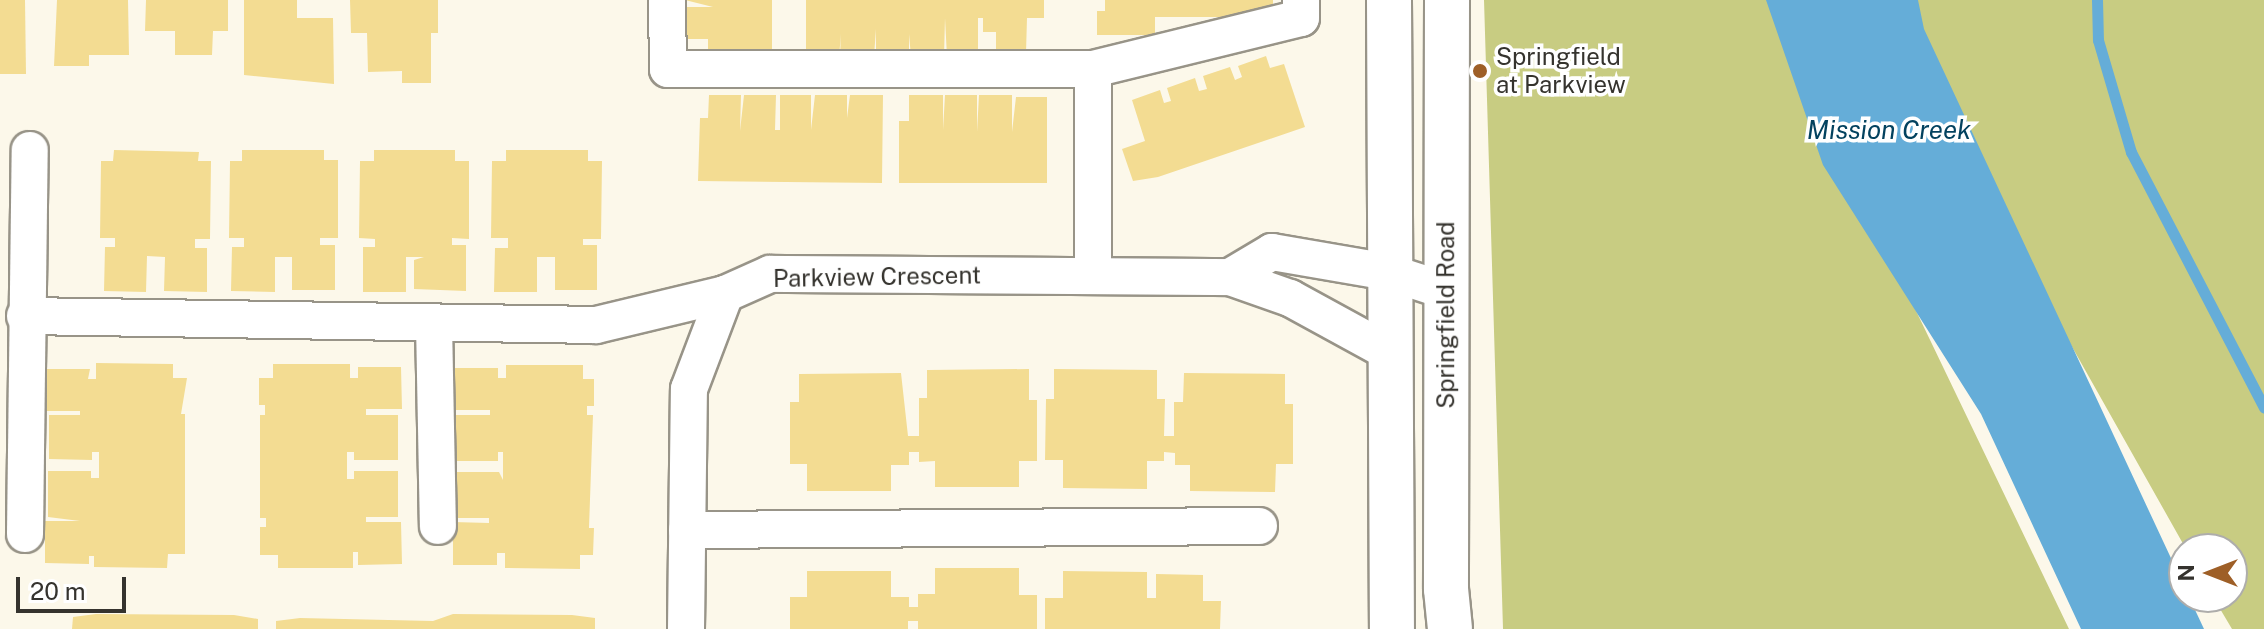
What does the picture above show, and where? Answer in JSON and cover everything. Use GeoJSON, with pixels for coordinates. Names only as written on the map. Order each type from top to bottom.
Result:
{"type":"FeatureCollection","features":[{"type":"Feature","properties":{"kind":"main road"},"geometry":{"type":"LineString","coordinates":[[1389,0],[1387,351],[1392,629]]}},
{"type":"Feature","properties":{"kind":"main road","name":"Springfield Road"},"geometry":{"type":"LineString","coordinates":[[1447,0],[1450,629]]}},
{"type":"Feature","properties":{"kind":"street"},"geometry":{"type":"LineString","coordinates":[[667,0],[668,69],[1093,69],[1301,18],[1301,0]]}},
{"type":"Feature","properties":{"kind":"street"},"geometry":{"type":"LineString","coordinates":[[1093,69],[1093,276]]}},
{"type":"Feature","properties":{"kind":"street"},"geometry":{"type":"LineString","coordinates":[[25,534],[25,316],[30,150]]}},
{"type":"Feature","properties":{"kind":"street"},"geometry":{"type":"LineString","coordinates":[[1230,277],[1272,252],[1388,272],[1446,291]]}},
{"type":"Feature","properties":{"kind":"street","name":"Parkview Crescent"},"geometry":{"type":"LineString","coordinates":[[25,316],[596,325],[725,294],[770,274],[1230,277],[1290,298],[1387,351]]}},
{"type":"Feature","properties":{"kind":"street"},"geometry":{"type":"LineString","coordinates":[[686,629],[689,389],[725,294]]}},
{"type":"Feature","properties":{"kind":"street"},"geometry":{"type":"LineString","coordinates":[[434,323],[438,526]]}},
{"type":"Feature","properties":{"kind":"street"},"geometry":{"type":"LineString","coordinates":[[687,530],[1259,526]]}},
{"type":"Feature","properties":{"kind":"green space"},"geometry":{"type":"Polygon","coordinates":[[[1484,0],[1784,0],[1819,109],[2069,629],[1503,629],[1484,0]]]}},
{"type":"Feature","properties":{"kind":"green space"},"geometry":{"type":"Polygon","coordinates":[[[1914,0],[2264,0],[2264,629],[2232,629],[2222,613],[2248,613],[2248,533],[2177,533],[2026,265],[1930,58],[1914,0]]]}},
{"type":"Feature","properties":{"kind":"water","name":"Mission Creek"},"geometry":{"type":"Polygon","coordinates":[[[1766,0],[1918,0],[1924,29],[2168,552],[2168,613],[2196,613],[2204,629],[2081,629],[1981,414],[1823,165],[1766,0]]]}},
{"type":"Feature","properties":{"kind":"building"},"geometry":{"type":"Polygon","coordinates":[[[0,0],[25,0],[26,74],[0,74],[0,0]]]}},
{"type":"Feature","properties":{"kind":"building"},"geometry":{"type":"Polygon","coordinates":[[[57,0],[128,0],[129,55],[89,55],[89,66],[54,66],[57,0]]]}},
{"type":"Feature","properties":{"kind":"building"},"geometry":{"type":"Polygon","coordinates":[[[146,0],[228,0],[228,31],[213,31],[212,55],[175,55],[175,31],[145,31],[146,0]]]}},
{"type":"Feature","properties":{"kind":"building"},"geometry":{"type":"Polygon","coordinates":[[[244,0],[297,0],[297,18],[333,18],[334,84],[244,75],[244,0]]]}},
{"type":"Feature","properties":{"kind":"building"},"geometry":{"type":"Polygon","coordinates":[[[350,0],[438,0],[438,33],[431,33],[431,83],[402,83],[402,71],[368,72],[367,33],[351,33],[350,0]]]}},
{"type":"Feature","properties":{"kind":"building"},"geometry":{"type":"Polygon","coordinates":[[[685,0],[772,0],[772,50],[708,49],[708,39],[685,39],[685,7],[713,7],[685,0]]]}},
{"type":"Feature","properties":{"kind":"building"},"geometry":{"type":"Polygon","coordinates":[[[806,0],[1044,0],[1044,18],[1027,18],[1026,53],[996,53],[996,32],[983,32],[983,18],[978,18],[978,57],[947,57],[945,18],[944,57],[911,57],[909,34],[909,57],[876,57],[876,29],[874,56],[840,56],[841,34],[839,57],[806,56],[806,0]]]}},
{"type":"Feature","properties":{"kind":"building"},"geometry":{"type":"Polygon","coordinates":[[[1105,0],[1273,0],[1273,17],[1155,17],[1155,35],[1097,35],[1097,11],[1105,11],[1105,0]]]}},
{"type":"Feature","properties":{"kind":"building"},"geometry":{"type":"Polygon","coordinates":[[[1266,56],[1270,68],[1284,64],[1305,127],[1158,177],[1133,181],[1122,149],[1145,141],[1132,100],[1160,90],[1164,103],[1171,101],[1167,88],[1195,78],[1199,91],[1207,89],[1203,76],[1230,67],[1235,80],[1242,77],[1238,66],[1266,56]]]}},
{"type":"Feature","properties":{"kind":"building"},"geometry":{"type":"Polygon","coordinates":[[[709,95],[741,95],[740,131],[744,95],[776,95],[775,130],[780,130],[780,95],[811,95],[811,130],[815,95],[847,95],[847,118],[850,95],[883,95],[882,183],[698,181],[700,118],[708,118],[709,95]]]}},
{"type":"Feature","properties":{"kind":"building"},"geometry":{"type":"Polygon","coordinates":[[[909,95],[943,95],[943,130],[945,95],[977,95],[977,132],[979,95],[1012,95],[1012,132],[1016,97],[1047,97],[1047,183],[899,183],[899,121],[909,121],[909,95]]]}},
{"type":"Feature","properties":{"kind":"building"},"geometry":{"type":"Polygon","coordinates":[[[114,150],[199,152],[198,161],[211,161],[210,239],[195,239],[195,248],[207,248],[207,292],[164,291],[165,257],[147,256],[146,292],[104,291],[105,247],[115,247],[115,238],[100,238],[101,161],[113,161],[114,150]]]}},
{"type":"Feature","properties":{"kind":"building"},"geometry":{"type":"Polygon","coordinates":[[[242,150],[324,150],[324,160],[338,160],[338,238],[320,238],[320,245],[335,245],[335,290],[292,290],[292,257],[275,257],[275,292],[231,291],[232,247],[244,247],[244,238],[229,238],[230,161],[242,161],[242,150]]]}},
{"type":"Feature","properties":{"kind":"building"},"geometry":{"type":"Polygon","coordinates":[[[374,150],[455,150],[455,161],[469,161],[469,239],[452,238],[452,245],[466,245],[466,291],[414,289],[414,260],[424,257],[406,257],[406,292],[363,292],[363,247],[375,247],[375,239],[359,238],[360,161],[374,161],[374,150]]]}},
{"type":"Feature","properties":{"kind":"building"},"geometry":{"type":"Polygon","coordinates":[[[506,150],[588,150],[588,161],[602,161],[601,239],[583,239],[583,245],[597,245],[597,290],[555,290],[555,257],[537,257],[537,292],[494,292],[495,248],[508,248],[508,238],[491,238],[492,161],[506,161],[506,150]]]}},
{"type":"Feature","properties":{"kind":"building"},"geometry":{"type":"Polygon","coordinates":[[[96,363],[173,364],[173,378],[187,378],[181,414],[185,414],[185,554],[168,554],[167,568],[94,567],[94,556],[89,556],[89,564],[45,563],[45,521],[80,521],[48,517],[48,471],[91,471],[91,478],[99,478],[99,452],[92,452],[92,460],[49,459],[49,415],[80,415],[80,411],[45,411],[46,369],[90,369],[88,379],[96,379],[96,363]]]}},
{"type":"Feature","properties":{"kind":"building"},"geometry":{"type":"Polygon","coordinates":[[[273,364],[350,364],[350,378],[358,378],[358,367],[401,367],[402,409],[366,409],[366,415],[398,415],[398,460],[354,460],[354,452],[347,452],[347,479],[354,479],[354,471],[398,471],[398,517],[366,517],[366,522],[401,522],[402,564],[358,565],[358,552],[353,552],[353,568],[278,568],[278,555],[260,555],[260,527],[266,527],[266,518],[260,518],[260,415],[265,415],[265,405],[259,405],[259,378],[273,378],[273,364]]]}},
{"type":"Feature","properties":{"kind":"building"},"geometry":{"type":"Polygon","coordinates":[[[506,365],[583,365],[583,379],[594,379],[594,406],[587,406],[587,415],[593,415],[589,528],[594,528],[593,555],[580,555],[580,569],[505,568],[505,553],[497,553],[497,565],[453,565],[453,522],[489,523],[489,518],[454,518],[454,472],[499,472],[503,480],[503,452],[498,452],[498,461],[454,461],[455,415],[490,415],[490,410],[453,410],[453,368],[498,368],[498,378],[506,378],[506,365]]]}},
{"type":"Feature","properties":{"kind":"building"},"geometry":{"type":"Polygon","coordinates":[[[1029,369],[1029,400],[1037,400],[1037,461],[1019,461],[1019,487],[935,487],[935,461],[919,462],[919,452],[909,452],[909,465],[891,465],[891,491],[807,491],[807,464],[790,464],[790,402],[799,402],[799,374],[901,373],[908,436],[919,436],[919,398],[927,398],[927,370],[1029,369]]]}},
{"type":"Feature","properties":{"kind":"building"},"geometry":{"type":"Polygon","coordinates":[[[1054,369],[1157,370],[1157,399],[1165,399],[1164,436],[1174,436],[1174,402],[1183,402],[1184,373],[1285,374],[1285,404],[1293,404],[1293,464],[1276,464],[1275,492],[1190,491],[1190,465],[1175,465],[1175,453],[1164,452],[1164,461],[1147,461],[1147,489],[1063,488],[1063,460],[1045,460],[1046,399],[1054,399],[1054,369]]]}},
{"type":"Feature","properties":{"kind":"building"},"geometry":{"type":"Polygon","coordinates":[[[935,568],[1019,568],[1019,595],[1037,595],[1037,629],[918,629],[918,621],[908,621],[908,629],[790,629],[790,597],[807,597],[807,571],[891,571],[891,597],[909,597],[909,607],[918,607],[918,594],[935,594],[935,568]]]}},
{"type":"Feature","properties":{"kind":"building"},"geometry":{"type":"Polygon","coordinates":[[[1063,571],[1147,572],[1147,598],[1156,598],[1156,574],[1203,575],[1203,601],[1221,601],[1220,629],[1045,629],[1045,598],[1063,598],[1063,571]]]}},
{"type":"Feature","properties":{"kind":"building"},"geometry":{"type":"Polygon","coordinates":[[[96,614],[234,615],[258,619],[258,629],[72,629],[73,617],[96,614]]]}},
{"type":"Feature","properties":{"kind":"building"},"geometry":{"type":"Polygon","coordinates":[[[453,614],[572,615],[595,618],[595,629],[276,629],[276,621],[300,618],[433,621],[453,614]]]}},
{"type":"Feature","properties":{"kind":"waterway"},"geometry":{"type":"LineString","coordinates":[[2097,0],[2098,40],[2131,152],[2264,408]]}},
{"type":"Feature","properties":{"kind":"place","name":"Springfield at Parkview"},"geometry":{"type":"Point","coordinates":[1480,71]}}]}
